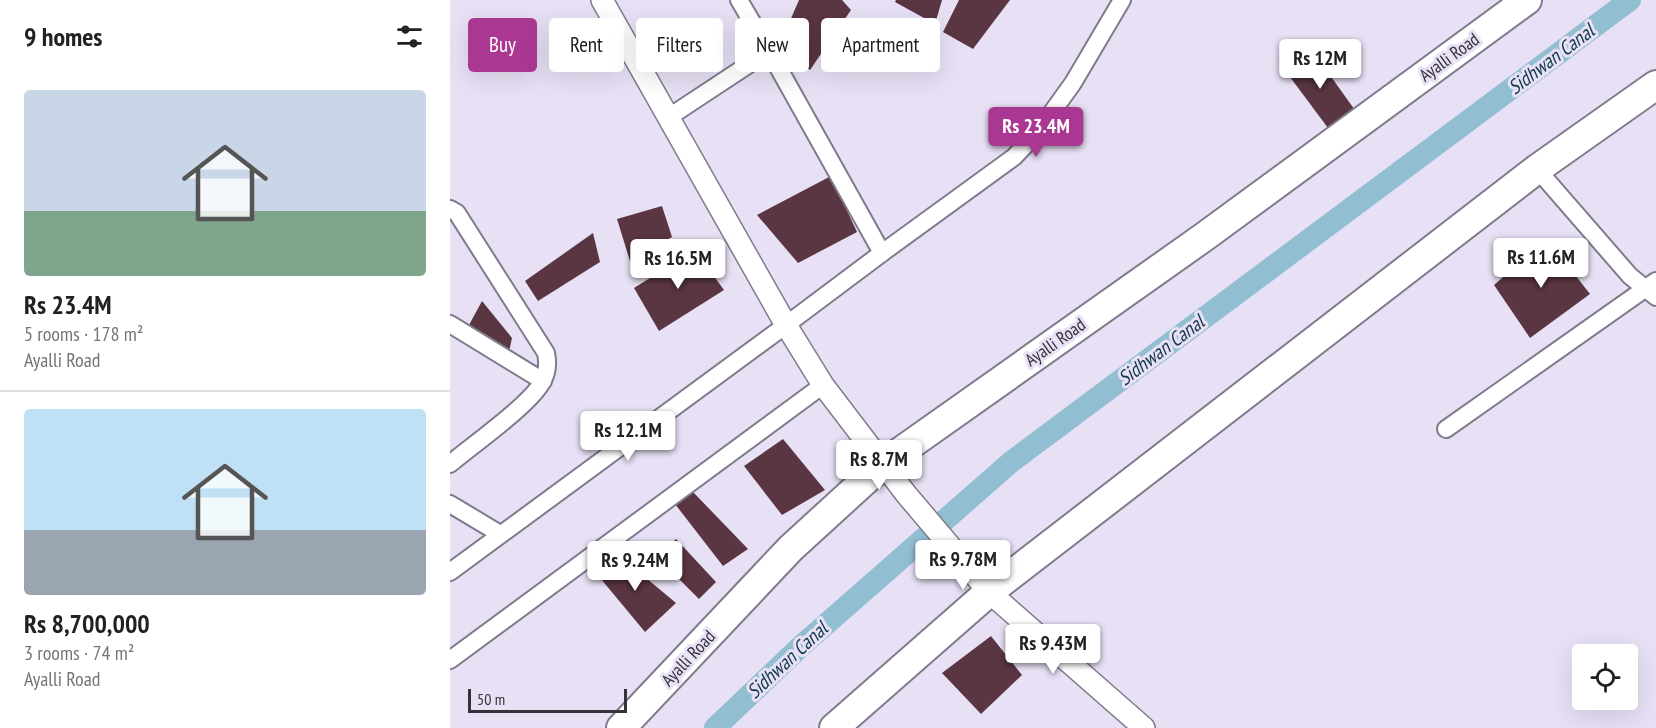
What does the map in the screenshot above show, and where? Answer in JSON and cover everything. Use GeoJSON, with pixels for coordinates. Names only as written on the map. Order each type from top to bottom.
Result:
{"type":"FeatureCollection","features":[{"type":"Feature","properties":{"kind":"highway","name":"Ayalli Road"},"geometry":{"type":"LineString","coordinates":[[621,728],[791,548],[883,464],[1204,237],[1527,0]]}},
{"type":"Feature","properties":{"kind":"highway"},"geometry":{"type":"LineString","coordinates":[[834,728],[988,592],[1537,169],[1656,85]]}},
{"type":"Feature","properties":{"kind":"street"},"geometry":{"type":"LineString","coordinates":[[602,0],[786,325],[823,385],[906,494],[988,592],[1144,728]]}},
{"type":"Feature","properties":{"kind":"street"},"geometry":{"type":"LineString","coordinates":[[739,0],[750,18]]}},
{"type":"Feature","properties":{"kind":"street"},"geometry":{"type":"LineString","coordinates":[[450,572],[1014,157],[1037,133],[1073,83],[1122,0]]}},
{"type":"Feature","properties":{"kind":"street"},"geometry":{"type":"LineString","coordinates":[[669,117],[737,72]]}},
{"type":"Feature","properties":{"kind":"street"},"geometry":{"type":"LineString","coordinates":[[781,72],[882,253]]}},
{"type":"Feature","properties":{"kind":"street"},"geometry":{"type":"LineString","coordinates":[[1446,429],[1653,289],[1630,276],[1537,169]]}},
{"type":"Feature","properties":{"kind":"street"},"geometry":{"type":"LineString","coordinates":[[450,464],[532,396],[543,381],[548,364],[546,353],[452,208]]}},
{"type":"Feature","properties":{"kind":"street"},"geometry":{"type":"LineString","coordinates":[[450,324],[543,381]]}},
{"type":"Feature","properties":{"kind":"street"},"geometry":{"type":"LineString","coordinates":[[450,660],[823,385]]}},
{"type":"Feature","properties":{"kind":"street"},"geometry":{"type":"LineString","coordinates":[[450,504],[500,534]]}},
{"type":"Feature","properties":{"kind":"building"},"geometry":{"type":"Polygon","coordinates":[[[799,0],[842,0],[851,10],[846,18],[821,18],[821,54],[810,70],[809,18],[791,18],[799,0]]]}},
{"type":"Feature","properties":{"kind":"building"},"geometry":{"type":"Polygon","coordinates":[[[896,0],[942,0],[937,18],[924,18],[895,2],[896,0]]]}},
{"type":"Feature","properties":{"kind":"building"},"geometry":{"type":"Polygon","coordinates":[[[959,0],[1010,0],[973,49],[943,32],[959,0]]]}},
{"type":"Feature","properties":{"kind":"building"},"geometry":{"type":"Polygon","coordinates":[[[1312,50],[1357,113],[1331,132],[1281,65],[1312,50]]]}},
{"type":"Feature","properties":{"kind":"building"},"geometry":{"type":"Polygon","coordinates":[[[831,176],[857,232],[798,263],[757,215],[831,176]]]}},
{"type":"Feature","properties":{"kind":"building"},"geometry":{"type":"Polygon","coordinates":[[[662,206],[672,237],[630,261],[617,219],[662,206]]]}},
{"type":"Feature","properties":{"kind":"building"},"geometry":{"type":"Polygon","coordinates":[[[593,233],[600,262],[538,301],[525,281],[593,233]]]}},
{"type":"Feature","properties":{"kind":"building"},"geometry":{"type":"Polygon","coordinates":[[[1547,239],[1590,294],[1530,338],[1494,285],[1547,239]]]}},
{"type":"Feature","properties":{"kind":"building"},"geometry":{"type":"Polygon","coordinates":[[[695,250],[724,290],[659,331],[634,288],[695,250]]]}},
{"type":"Feature","properties":{"kind":"building"},"geometry":{"type":"Polygon","coordinates":[[[482,301],[512,338],[509,352],[469,325],[482,301]]]}},
{"type":"Feature","properties":{"kind":"building"},"geometry":{"type":"Polygon","coordinates":[[[783,439],[825,490],[782,515],[744,466],[783,439]]]}},
{"type":"Feature","properties":{"kind":"building"},"geometry":{"type":"Polygon","coordinates":[[[693,492],[748,549],[723,566],[675,504],[693,492]]]}},
{"type":"Feature","properties":{"kind":"building"},"geometry":{"type":"Polygon","coordinates":[[[676,539],[716,582],[699,599],[657,557],[676,539]]]}},
{"type":"Feature","properties":{"kind":"building"},"geometry":{"type":"Polygon","coordinates":[[[616,553],[676,603],[645,632],[596,573],[616,553]]]}},
{"type":"Feature","properties":{"kind":"building"},"geometry":{"type":"Polygon","coordinates":[[[991,636],[1022,675],[981,714],[942,673],[991,636]]]}},
{"type":"Feature","properties":{"kind":"waterway","name":"Sidhwan Canal"},"geometry":{"type":"LineString","coordinates":[[715,728],[800,647],[1011,462],[1630,0]]}}]}
